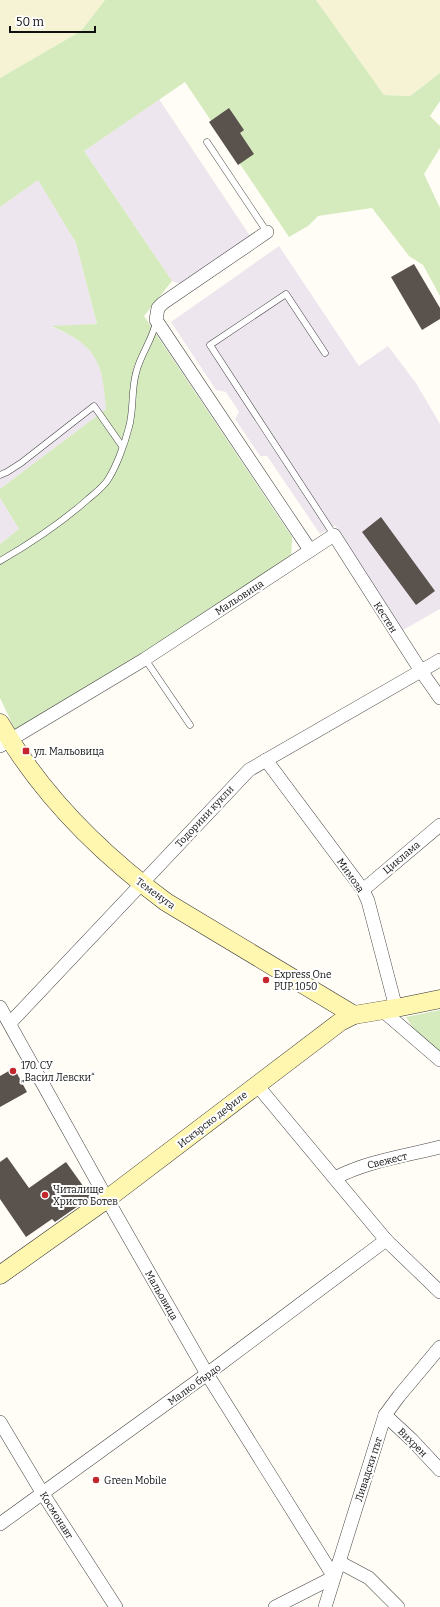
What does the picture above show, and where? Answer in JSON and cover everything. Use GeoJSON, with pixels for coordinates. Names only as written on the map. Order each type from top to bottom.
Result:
{"type":"FeatureCollection","features":[{"type":"Feature","properties":{"kind":"main road","name":"Теменуга"},"geometry":{"type":"LineString","coordinates":[[0,723],[5,744],[75,824],[141,884],[166,902],[354,1015]]}},
{"type":"Feature","properties":{"kind":"main road","name":"Искърско дефиле"},"geometry":{"type":"LineString","coordinates":[[0,1275],[107,1199],[326,1032],[354,1015],[440,999]]}},
{"type":"Feature","properties":{"kind":"street"},"geometry":{"type":"LineString","coordinates":[[267,232],[163,303],[158,308],[156,320],[310,550]]}},
{"type":"Feature","properties":{"kind":"street","name":"Мальовица"},"geometry":{"type":"LineString","coordinates":[[5,744],[145,659],[334,535]]}},
{"type":"Feature","properties":{"kind":"street","name":"Кестен"},"geometry":{"type":"LineString","coordinates":[[334,535],[421,671],[440,698]]}},
{"type":"Feature","properties":{"kind":"street","name":"Тодорини кукли"},"geometry":{"type":"LineString","coordinates":[[10,1023],[248,770],[440,660]]}},
{"type":"Feature","properties":{"kind":"street","name":"Мимоза"},"geometry":{"type":"LineString","coordinates":[[266,760],[363,890],[368,901],[390,1009]]}},
{"type":"Feature","properties":{"kind":"street","name":"Циклама"},"geometry":{"type":"LineString","coordinates":[[363,890],[440,824]]}},
{"type":"Feature","properties":{"kind":"street","name":"Мальовица"},"geometry":{"type":"LineString","coordinates":[[0,1007],[207,1374],[334,1577]]}},
{"type":"Feature","properties":{"kind":"street"},"geometry":{"type":"LineString","coordinates":[[390,1009],[440,1060]]}},
{"type":"Feature","properties":{"kind":"street"},"geometry":{"type":"LineString","coordinates":[[256,1084],[386,1240],[440,1292]]}},
{"type":"Feature","properties":{"kind":"street","name":"Свежест"},"geometry":{"type":"LineString","coordinates":[[335,1178],[350,1170],[365,1165],[440,1147]]}},
{"type":"Feature","properties":{"kind":"street","name":"Малко бърдо"},"geometry":{"type":"LineString","coordinates":[[0,1524],[207,1374],[386,1240]]}},
{"type":"Feature","properties":{"kind":"street","name":"Ливадски път"},"geometry":{"type":"LineString","coordinates":[[325,1607],[385,1415],[440,1347]]}},
{"type":"Feature","properties":{"kind":"street","name":"Вихрен"},"geometry":{"type":"LineString","coordinates":[[385,1415],[412,1440],[440,1470]]}},
{"type":"Feature","properties":{"kind":"street","name":"Космонавт"},"geometry":{"type":"LineString","coordinates":[[0,1422],[43,1494],[116,1607]]}},
{"type":"Feature","properties":{"kind":"street"},"geometry":{"type":"LineString","coordinates":[[339,1562],[369,1578],[398,1607]]}},
{"type":"Feature","properties":{"kind":"street"},"geometry":{"type":"LineString","coordinates":[[275,1607],[334,1577]]}},
{"type":"Feature","properties":{"kind":"lane"},"geometry":{"type":"LineString","coordinates":[[208,142],[267,232]]}},
{"type":"Feature","properties":{"kind":"lane"},"geometry":{"type":"LineString","coordinates":[[325,353],[286,294],[210,346],[334,535]]}},
{"type":"Feature","properties":{"kind":"lane"},"geometry":{"type":"LineString","coordinates":[[0,561],[50,529],[107,481],[131,420],[133,386],[138,362],[149,344],[156,320]]}},
{"type":"Feature","properties":{"kind":"lane"},"geometry":{"type":"LineString","coordinates":[[0,474],[7,472],[21,463],[94,406],[122,446]]}},
{"type":"Feature","properties":{"kind":"lane"},"geometry":{"type":"LineString","coordinates":[[145,659],[190,726]]}},
{"type":"Feature","properties":{"kind":"shaded area"},"geometry":{"type":"Polygon","coordinates":[[[0,0],[105,0],[81,31],[0,78],[0,0]]]}},
{"type":"Feature","properties":{"kind":"shaded area"},"geometry":{"type":"Polygon","coordinates":[[[316,0],[440,0],[440,73],[410,96],[384,95],[316,0]]]}},
{"type":"Feature","properties":{"kind":"shaded area"},"geometry":{"type":"Polygon","coordinates":[[[159,99],[252,239],[186,286],[172,281],[84,151],[159,99]]]}},
{"type":"Feature","properties":{"kind":"shaded area"},"geometry":{"type":"Polygon","coordinates":[[[38,179],[76,243],[97,324],[52,327],[69,334],[85,345],[97,359],[104,383],[106,409],[0,489],[0,207],[38,179]]]}},
{"type":"Feature","properties":{"kind":"shaded area"},"geometry":{"type":"Polygon","coordinates":[[[279,246],[359,366],[388,346],[416,383],[440,424],[440,609],[403,630],[335,525],[320,534],[267,456],[260,456],[235,419],[239,412],[226,392],[216,390],[171,322],[279,246]]]}},
{"type":"Feature","properties":{"kind":"shaded area"},"geometry":{"type":"Polygon","coordinates":[[[0,498],[19,529],[0,544],[0,498]]]}},
{"type":"Feature","properties":{"kind":"green space"},"geometry":{"type":"Polygon","coordinates":[[[105,0],[316,0],[384,95],[410,96],[440,73],[440,101],[430,116],[440,126],[440,148],[424,174],[440,208],[440,296],[423,265],[409,256],[372,208],[318,216],[308,226],[289,237],[185,82],[84,151],[172,281],[144,316],[292,537],[291,561],[16,732],[0,698],[0,544],[19,529],[0,498],[0,489],[106,409],[102,378],[94,357],[78,340],[51,326],[97,324],[76,243],[38,180],[0,207],[0,78],[81,31],[105,0]]]}},
{"type":"Feature","properties":{"kind":"green space"},"geometry":{"type":"Polygon","coordinates":[[[440,1010],[440,1052],[415,1031],[406,1017],[440,1010]]]}},
{"type":"Feature","properties":{"kind":"building"},"geometry":{"type":"Polygon","coordinates":[[[229,108],[244,130],[240,133],[254,154],[238,165],[209,122],[229,108]]]}},
{"type":"Feature","properties":{"kind":"building"},"geometry":{"type":"Polygon","coordinates":[[[414,264],[440,308],[440,319],[422,330],[391,277],[414,264]]]}},
{"type":"Feature","properties":{"kind":"building"},"geometry":{"type":"Polygon","coordinates":[[[381,517],[435,591],[416,605],[362,532],[381,517]]]}},
{"type":"Feature","properties":{"kind":"building"},"geometry":{"type":"Polygon","coordinates":[[[14,1068],[27,1092],[0,1107],[0,1076],[14,1068]]]}},
{"type":"Feature","properties":{"kind":"building","name":"Читалище Христо Ботев"},"geometry":{"type":"Polygon","coordinates":[[[7,1157],[29,1188],[66,1162],[91,1197],[55,1222],[52,1219],[26,1237],[0,1199],[0,1162],[7,1157]]]}},
{"type":"Feature","properties":{"kind":"place","name":"ул. Мальовица"},"geometry":{"type":"Point","coordinates":[26,751]}},
{"type":"Feature","properties":{"kind":"place","name":"Express One PUP 1050"},"geometry":{"type":"Point","coordinates":[266,980]}},
{"type":"Feature","properties":{"kind":"place","name":"170. СУ „Васил Левски“"},"geometry":{"type":"Point","coordinates":[13,1071]}},
{"type":"Feature","properties":{"kind":"place","name":"Читалище Христо Ботев"},"geometry":{"type":"Point","coordinates":[45,1195]}},
{"type":"Feature","properties":{"kind":"place","name":"Green Mobile"},"geometry":{"type":"Point","coordinates":[96,1480]}}]}
